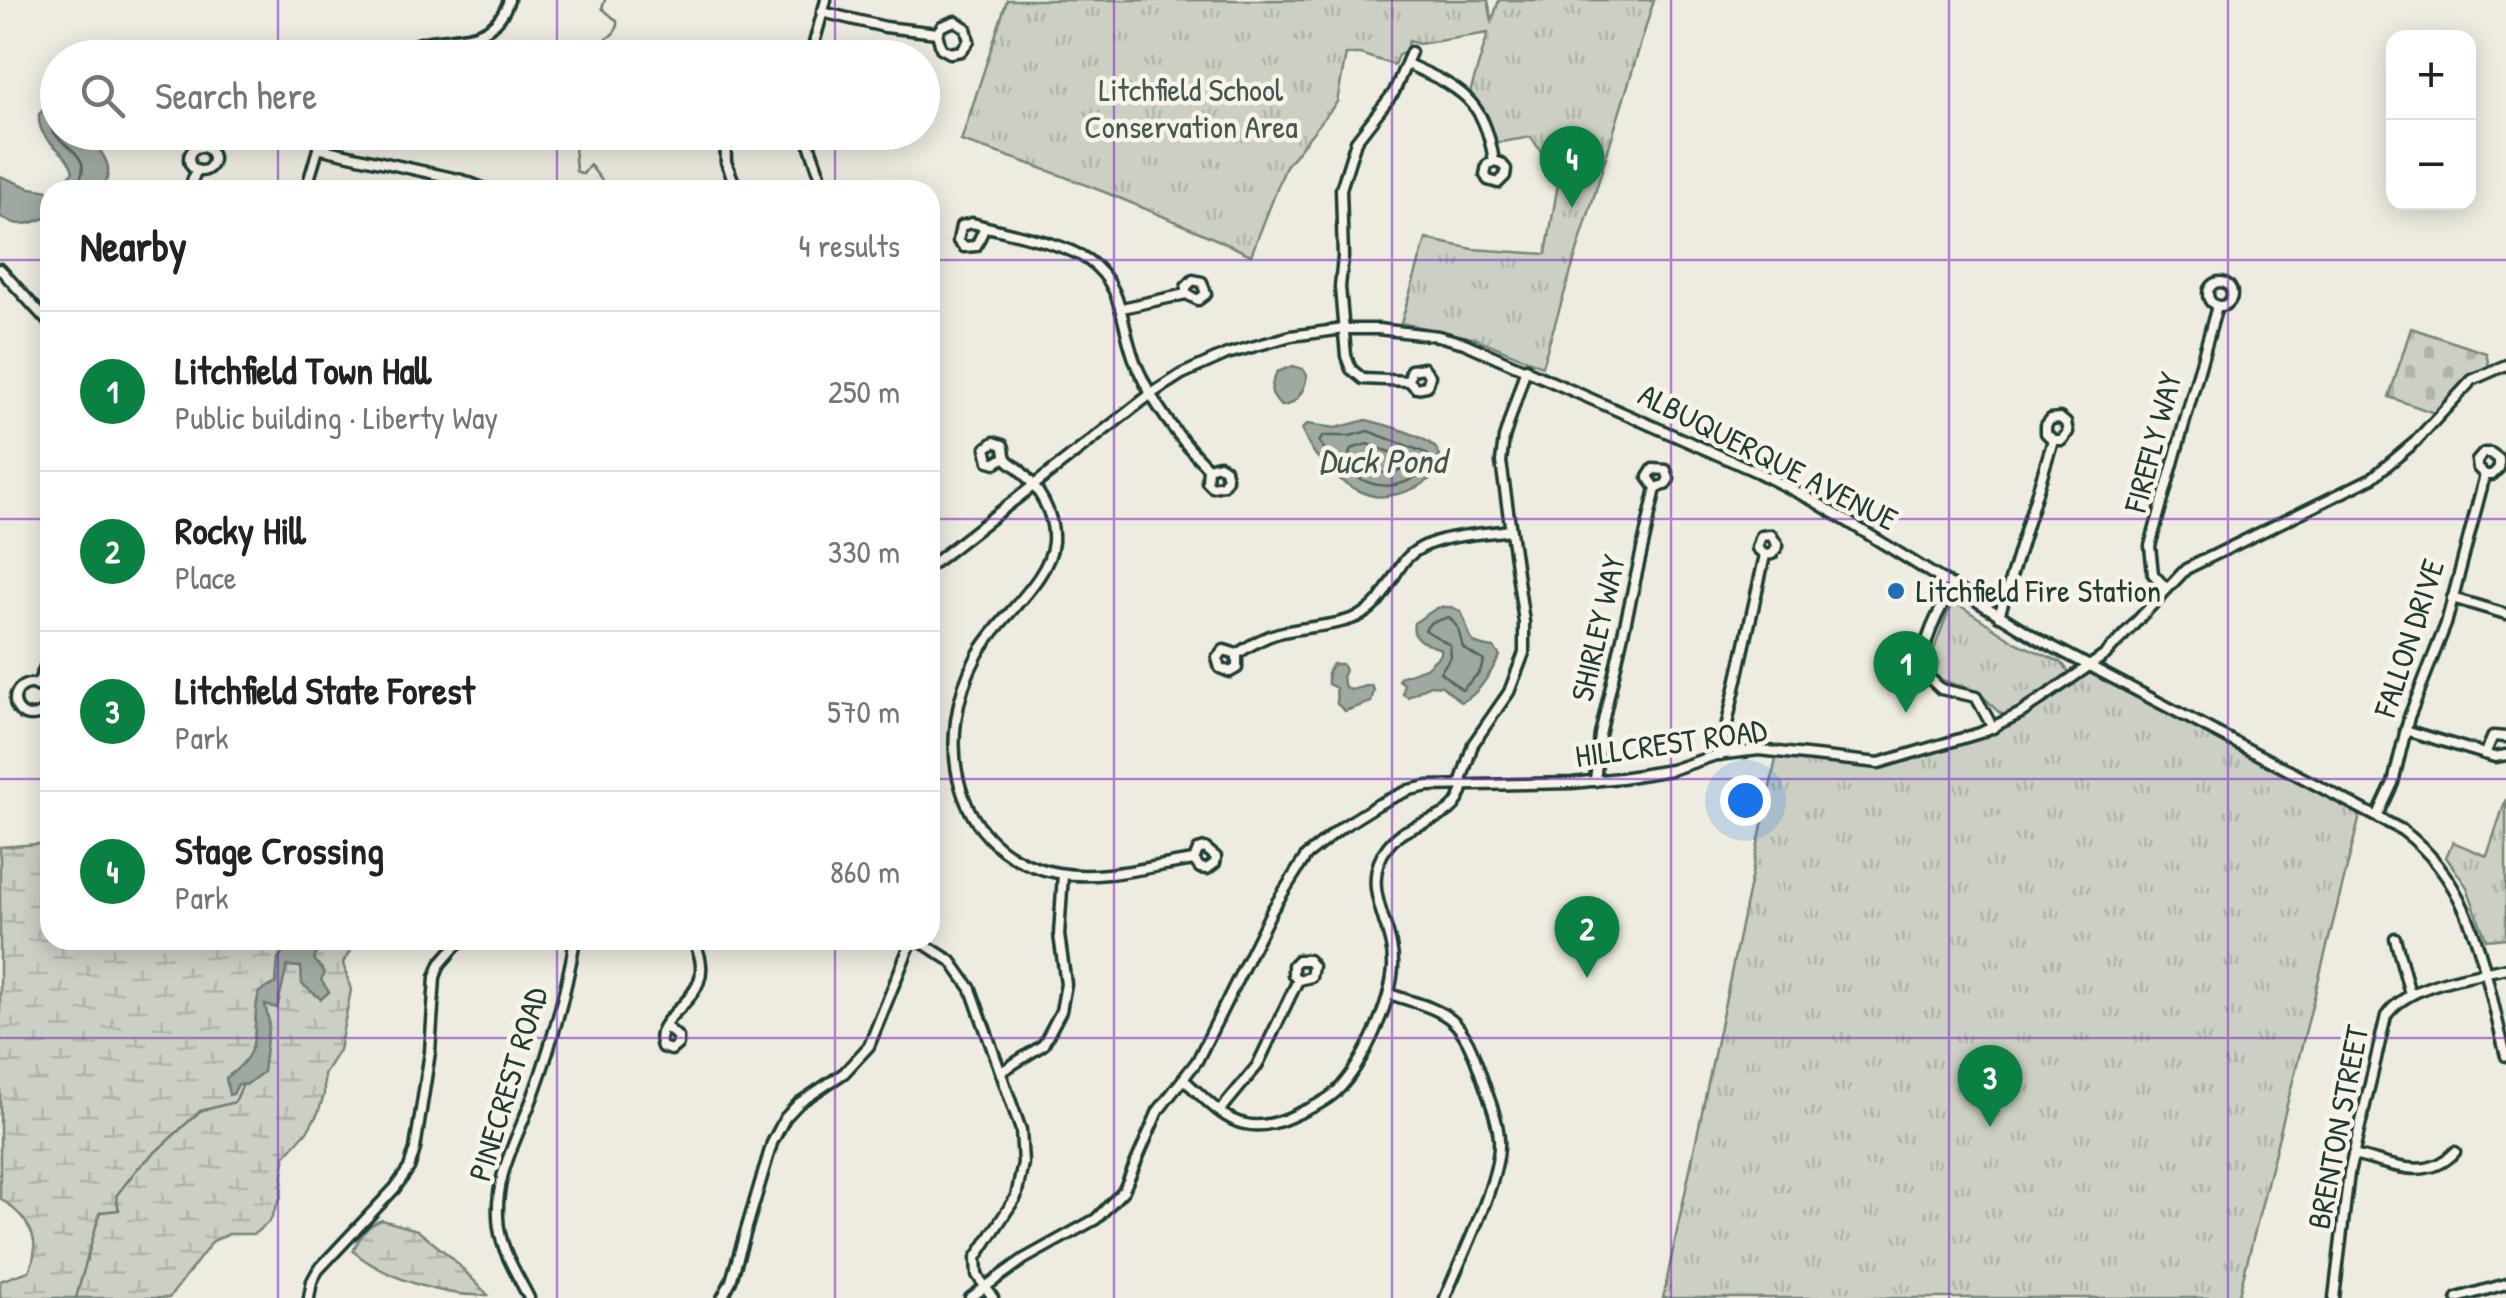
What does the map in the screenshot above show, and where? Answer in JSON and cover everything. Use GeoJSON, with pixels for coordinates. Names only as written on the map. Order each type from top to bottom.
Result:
{"type":"FeatureCollection","features":[{"type":"Feature","properties":{"kind":"street"},"geometry":{"type":"LineString","coordinates":[[442,40],[483,34],[501,18],[509,0]]}},
{"type":"Feature","properties":{"kind":"street"},"geometry":{"type":"LineString","coordinates":[[815,40],[826,0]]}},
{"type":"Feature","properties":{"kind":"street"},"geometry":{"type":"LineString","coordinates":[[822,12],[884,28],[938,33]]}},
{"type":"Feature","properties":{"kind":"street"},"geometry":{"type":"LineString","coordinates":[[939,40],[942,26],[955,21],[966,28],[968,41],[962,51],[950,53],[940,43]]}},
{"type":"Feature","properties":{"kind":"street"},"geometry":{"type":"LineString","coordinates":[[1409,380],[1358,376],[1348,360],[1340,287],[1342,179],[1356,142],[1394,92],[1411,52]]}},
{"type":"Feature","properties":{"kind":"street"},"geometry":{"type":"LineString","coordinates":[[1407,64],[1446,82],[1474,104],[1487,127],[1494,161]]}},
{"type":"Feature","properties":{"kind":"street"},"geometry":{"type":"LineString","coordinates":[[309,180],[317,150]]}},
{"type":"Feature","properties":{"kind":"street"},"geometry":{"type":"LineString","coordinates":[[326,150],[446,180]]}},
{"type":"Feature","properties":{"kind":"street"},"geometry":{"type":"LineString","coordinates":[[726,150],[733,180]]}},
{"type":"Feature","properties":{"kind":"street"},"geometry":{"type":"LineString","coordinates":[[811,150],[822,180]]}},
{"type":"Feature","properties":{"kind":"street"},"geometry":{"type":"LineString","coordinates":[[193,180],[196,171]]}},
{"type":"Feature","properties":{"kind":"street"},"geometry":{"type":"LineString","coordinates":[[985,227],[1083,257],[1110,280],[1122,308],[1132,356],[1151,394],[1191,451],[1208,468]]}},
{"type":"Feature","properties":{"kind":"street"},"geometry":{"type":"LineString","coordinates":[[0,268],[40,313]]}},
{"type":"Feature","properties":{"kind":"street"},"geometry":{"type":"LineString","coordinates":[[1122,308],[1186,294]]}},
{"type":"Feature","properties":{"kind":"street","name":"FIREFLY WAY"},"geometry":{"type":"LineString","coordinates":[[2166,588],[2153,574],[2150,546],[2216,306]]}},
{"type":"Feature","properties":{"kind":"street","name":"ALBUQUERQUE AVENUE"},"geometry":{"type":"LineString","coordinates":[[940,558],[1182,374],[1227,354],[1291,336],[1344,329],[1438,336],[1526,368],[1816,502],[2088,667],[2378,816],[2421,845],[2446,872],[2465,906],[2506,1056]]}},
{"type":"Feature","properties":{"kind":"street","name":"HILLCREST ROAD"},"geometry":{"type":"LineString","coordinates":[[970,1298],[1107,1210],[1130,1180],[1158,1111],[1197,1061],[1272,910],[1306,856],[1342,826],[1393,796],[1428,786],[1595,781],[1671,770],[1720,755],[1766,750],[1879,762],[1992,728],[2021,714],[2122,640],[2186,569],[2372,478],[2416,442],[2472,380],[2506,366]]}},
{"type":"Feature","properties":{"kind":"street"},"geometry":{"type":"LineString","coordinates":[[1184,1080],[1220,1111],[1245,1124],[1268,1124],[1329,1098],[1356,1067],[1389,994],[1393,952],[1376,893],[1378,865],[1389,844],[1404,830],[1454,810],[1460,800],[1472,744],[1509,692],[1524,653],[1524,622],[1502,480],[1502,450],[1526,368]]}},
{"type":"Feature","properties":{"kind":"street"},"geometry":{"type":"LineString","coordinates":[[1999,616],[2053,440]]}},
{"type":"Feature","properties":{"kind":"street"},"geometry":{"type":"LineString","coordinates":[[1005,458],[1033,485],[1052,522],[1051,552],[1044,570],[996,625],[973,663],[958,703],[952,748],[959,786],[971,812],[988,836],[1020,860],[1063,874],[1098,874],[1194,860]]}},
{"type":"Feature","properties":{"kind":"street","name":"FALLON DRIVE"},"geometry":{"type":"LineString","coordinates":[[2378,816],[2393,783],[2405,730],[2446,624],[2485,475]]}},
{"type":"Feature","properties":{"kind":"street","name":"SHIRLEY WAY"},"geometry":{"type":"LineString","coordinates":[[1595,781],[1600,735],[1656,488]]}},
{"type":"Feature","properties":{"kind":"street"},"geometry":{"type":"LineString","coordinates":[[1237,654],[1273,634],[1367,612],[1409,556],[1427,545],[1510,530]]}},
{"type":"Feature","properties":{"kind":"street"},"geometry":{"type":"LineString","coordinates":[[1720,755],[1765,555]]}},
{"type":"Feature","properties":{"kind":"street"},"geometry":{"type":"LineString","coordinates":[[1954,587],[1926,650],[1922,671],[1941,689],[1976,698],[1992,728]]}},
{"type":"Feature","properties":{"kind":"street"},"geometry":{"type":"LineString","coordinates":[[2452,598],[2506,614]]}},
{"type":"Feature","properties":{"kind":"street"},"geometry":{"type":"LineString","coordinates":[[37,686],[40,679]]}},
{"type":"Feature","properties":{"kind":"street"},"geometry":{"type":"LineString","coordinates":[[40,689],[26,685],[16,694],[16,707],[26,716],[40,712]]}},
{"type":"Feature","properties":{"kind":"street"},"geometry":{"type":"LineString","coordinates":[[2405,730],[2500,758],[2506,755]]}},
{"type":"Feature","properties":{"kind":"street"},"geometry":{"type":"LineString","coordinates":[[2484,754],[2491,738],[2500,734],[2506,737]]}},
{"type":"Feature","properties":{"kind":"street"},"geometry":{"type":"LineString","coordinates":[[1001,1072],[1037,1050],[1051,1034],[1061,1010],[1066,984],[1059,935],[1063,874]]}},
{"type":"Feature","properties":{"kind":"street"},"geometry":{"type":"LineString","coordinates":[[2395,938],[2410,994],[2506,968]]}},
{"type":"Feature","properties":{"kind":"street"},"geometry":{"type":"LineString","coordinates":[[310,1298],[312,1281],[322,1265],[409,1168],[430,1052],[435,977],[452,950]]}},
{"type":"Feature","properties":{"kind":"street","name":"PINECREST ROAD"},"geometry":{"type":"LineString","coordinates":[[529,1298],[501,1238],[499,1186],[539,1076],[572,950]]}},
{"type":"Feature","properties":{"kind":"street"},"geometry":{"type":"LineString","coordinates":[[665,1026],[699,982],[701,962],[697,950]]}},
{"type":"Feature","properties":{"kind":"street"},"geometry":{"type":"LineString","coordinates":[[722,1298],[732,1281],[780,1126],[806,1096],[844,1073],[869,1046],[911,950]]}},
{"type":"Feature","properties":{"kind":"street"},"geometry":{"type":"LineString","coordinates":[[934,950],[944,955],[967,982],[1021,1130],[1024,1164],[1013,1204],[976,1258],[976,1271],[992,1298]]}},
{"type":"Feature","properties":{"kind":"street"},"geometry":{"type":"LineString","coordinates":[[1220,1111],[1257,1066],[1298,980]]}},
{"type":"Feature","properties":{"kind":"street"},"geometry":{"type":"LineString","coordinates":[[1389,994],[1439,1010],[1461,1028],[1498,1129],[1496,1168],[1444,1298]]}},
{"type":"Feature","properties":{"kind":"street","name":"BRENTON STREET"},"geometry":{"type":"LineString","coordinates":[[2336,1298],[2353,1155],[2386,1016],[2410,994]]}},
{"type":"Feature","properties":{"kind":"street"},"geometry":{"type":"LineString","coordinates":[[2353,1155],[2425,1170],[2442,1164],[2455,1152]]}},
{"type":"Feature","properties":{"kind":"street"},"geometry":{"type":"LineString","coordinates":[[2457,1298],[2506,1284]]}},
{"type":"Feature","properties":{"kind":"green space","name":"Litchfield School Conservation Area"},"geometry":{"type":"Polygon","coordinates":[[[1007,0],[1488,0],[1492,21],[1499,0],[1654,0],[1542,366],[1477,339],[1401,323],[1426,239],[1473,249],[1546,254],[1559,178],[1531,137],[1495,143],[1488,116],[1470,93],[1488,33],[1419,44],[1409,41],[1394,65],[1360,54],[1346,54],[1337,102],[1286,166],[1251,255],[1108,193],[961,141],[1007,0]]]}},
{"type":"Feature","properties":{"kind":"green space"},"geometry":{"type":"Polygon","coordinates":[[[2411,328],[2486,353],[2489,366],[2467,379],[2437,414],[2389,397],[2411,328]]]}},
{"type":"Feature","properties":{"kind":"green space"},"geometry":{"type":"Polygon","coordinates":[[[1959,605],[2017,643],[2061,662],[2070,673],[2005,716],[1973,690],[1942,680],[1930,660],[1948,612],[1959,605]]]}},
{"type":"Feature","properties":{"kind":"green space"},"geometry":{"type":"Polygon","coordinates":[[[2088,670],[2361,812],[2238,1298],[1663,1298],[1777,754],[1850,765],[1905,760],[1993,731],[2024,716],[2088,670]]]}},
{"type":"Feature","properties":{"kind":"green space"},"geometry":{"type":"Polygon","coordinates":[[[2506,799],[2506,938],[2486,940],[2467,887],[2446,857],[2453,842],[2487,856],[2506,799]]]}},
{"type":"Feature","properties":{"kind":"green space"},"geometry":{"type":"Polygon","coordinates":[[[40,844],[40,950],[351,950],[343,963],[351,990],[339,1050],[324,1074],[324,1095],[318,1113],[285,1156],[281,1196],[270,1221],[254,1234],[229,1234],[213,1241],[169,1298],[0,1298],[0,1281],[29,1271],[35,1249],[25,1221],[0,1198],[0,847],[40,844]]]}},
{"type":"Feature","properties":{"kind":"green space"},"geometry":{"type":"Polygon","coordinates":[[[382,1220],[417,1230],[451,1257],[488,1295],[435,1290],[366,1261],[353,1251],[368,1228],[382,1220]]]}},
{"type":"Feature","properties":{"kind":"water"},"geometry":{"type":"Polygon","coordinates":[[[58,150],[100,150],[108,167],[106,180],[67,180],[73,171],[58,150]]]}},
{"type":"Feature","properties":{"kind":"water"},"geometry":{"type":"Polygon","coordinates":[[[0,176],[40,190],[40,220],[12,223],[0,216],[0,176]]]}},
{"type":"Feature","properties":{"kind":"water"},"geometry":{"type":"Polygon","coordinates":[[[1293,366],[1303,369],[1306,380],[1296,400],[1281,406],[1272,394],[1273,382],[1277,372],[1293,366]]]}},
{"type":"Feature","properties":{"kind":"water","name":"Duck Pond"},"geometry":{"type":"Polygon","coordinates":[[[1366,420],[1405,431],[1432,445],[1440,460],[1438,470],[1420,485],[1395,495],[1363,493],[1330,471],[1302,429],[1307,424],[1336,428],[1366,420]]]}},
{"type":"Feature","properties":{"kind":"water"},"geometry":{"type":"Polygon","coordinates":[[[1452,607],[1461,612],[1470,638],[1494,648],[1500,656],[1479,689],[1461,702],[1442,686],[1430,685],[1408,697],[1403,694],[1400,677],[1426,668],[1441,654],[1441,649],[1417,638],[1414,623],[1437,608],[1452,607]]]}},
{"type":"Feature","properties":{"kind":"water"},"geometry":{"type":"Polygon","coordinates":[[[1333,664],[1342,664],[1345,687],[1351,690],[1371,685],[1371,702],[1345,711],[1337,704],[1336,688],[1328,684],[1328,671],[1333,664]]]}},
{"type":"Feature","properties":{"kind":"water"},"geometry":{"type":"Polygon","coordinates":[[[286,950],[317,950],[314,959],[325,973],[321,980],[329,992],[321,999],[302,984],[301,967],[287,966],[277,1008],[265,1005],[269,1022],[263,1072],[246,1085],[238,1084],[229,1095],[226,1078],[252,1048],[259,992],[276,983],[278,959],[286,950]]]}},
{"type":"Feature","properties":{"kind":"waterway"},"geometry":{"type":"LineString","coordinates":[[604,40],[617,28],[617,21],[602,8],[605,0]]}},
{"type":"Feature","properties":{"kind":"waterway"},"geometry":{"type":"LineString","coordinates":[[574,150],[576,171],[583,174],[590,165],[601,180]]}},
{"type":"Feature","properties":{"kind":"waterway"},"geometry":{"type":"LineString","coordinates":[[76,1298],[100,1212],[119,1210],[116,1196],[137,1169],[200,1111],[235,1102],[243,1084]]}},
{"type":"Feature","properties":{"kind":"place","name":"Stage Crossing"},"geometry":{"type":"Point","coordinates":[1572,208]}},
{"type":"Feature","properties":{"kind":"place","name":"Litchfield Fire Station"},"geometry":{"type":"Point","coordinates":[1896,591]}},
{"type":"Feature","properties":{"kind":"place","name":"Litchfield Town Hall"},"geometry":{"type":"Point","coordinates":[1906,713]}},
{"type":"Feature","properties":{"kind":"place","name":"Rocky Hill"},"geometry":{"type":"Point","coordinates":[1587,978]}},
{"type":"Feature","properties":{"kind":"place","name":"Litchfield State Forest"},"geometry":{"type":"Point","coordinates":[1990,1127]}}]}
